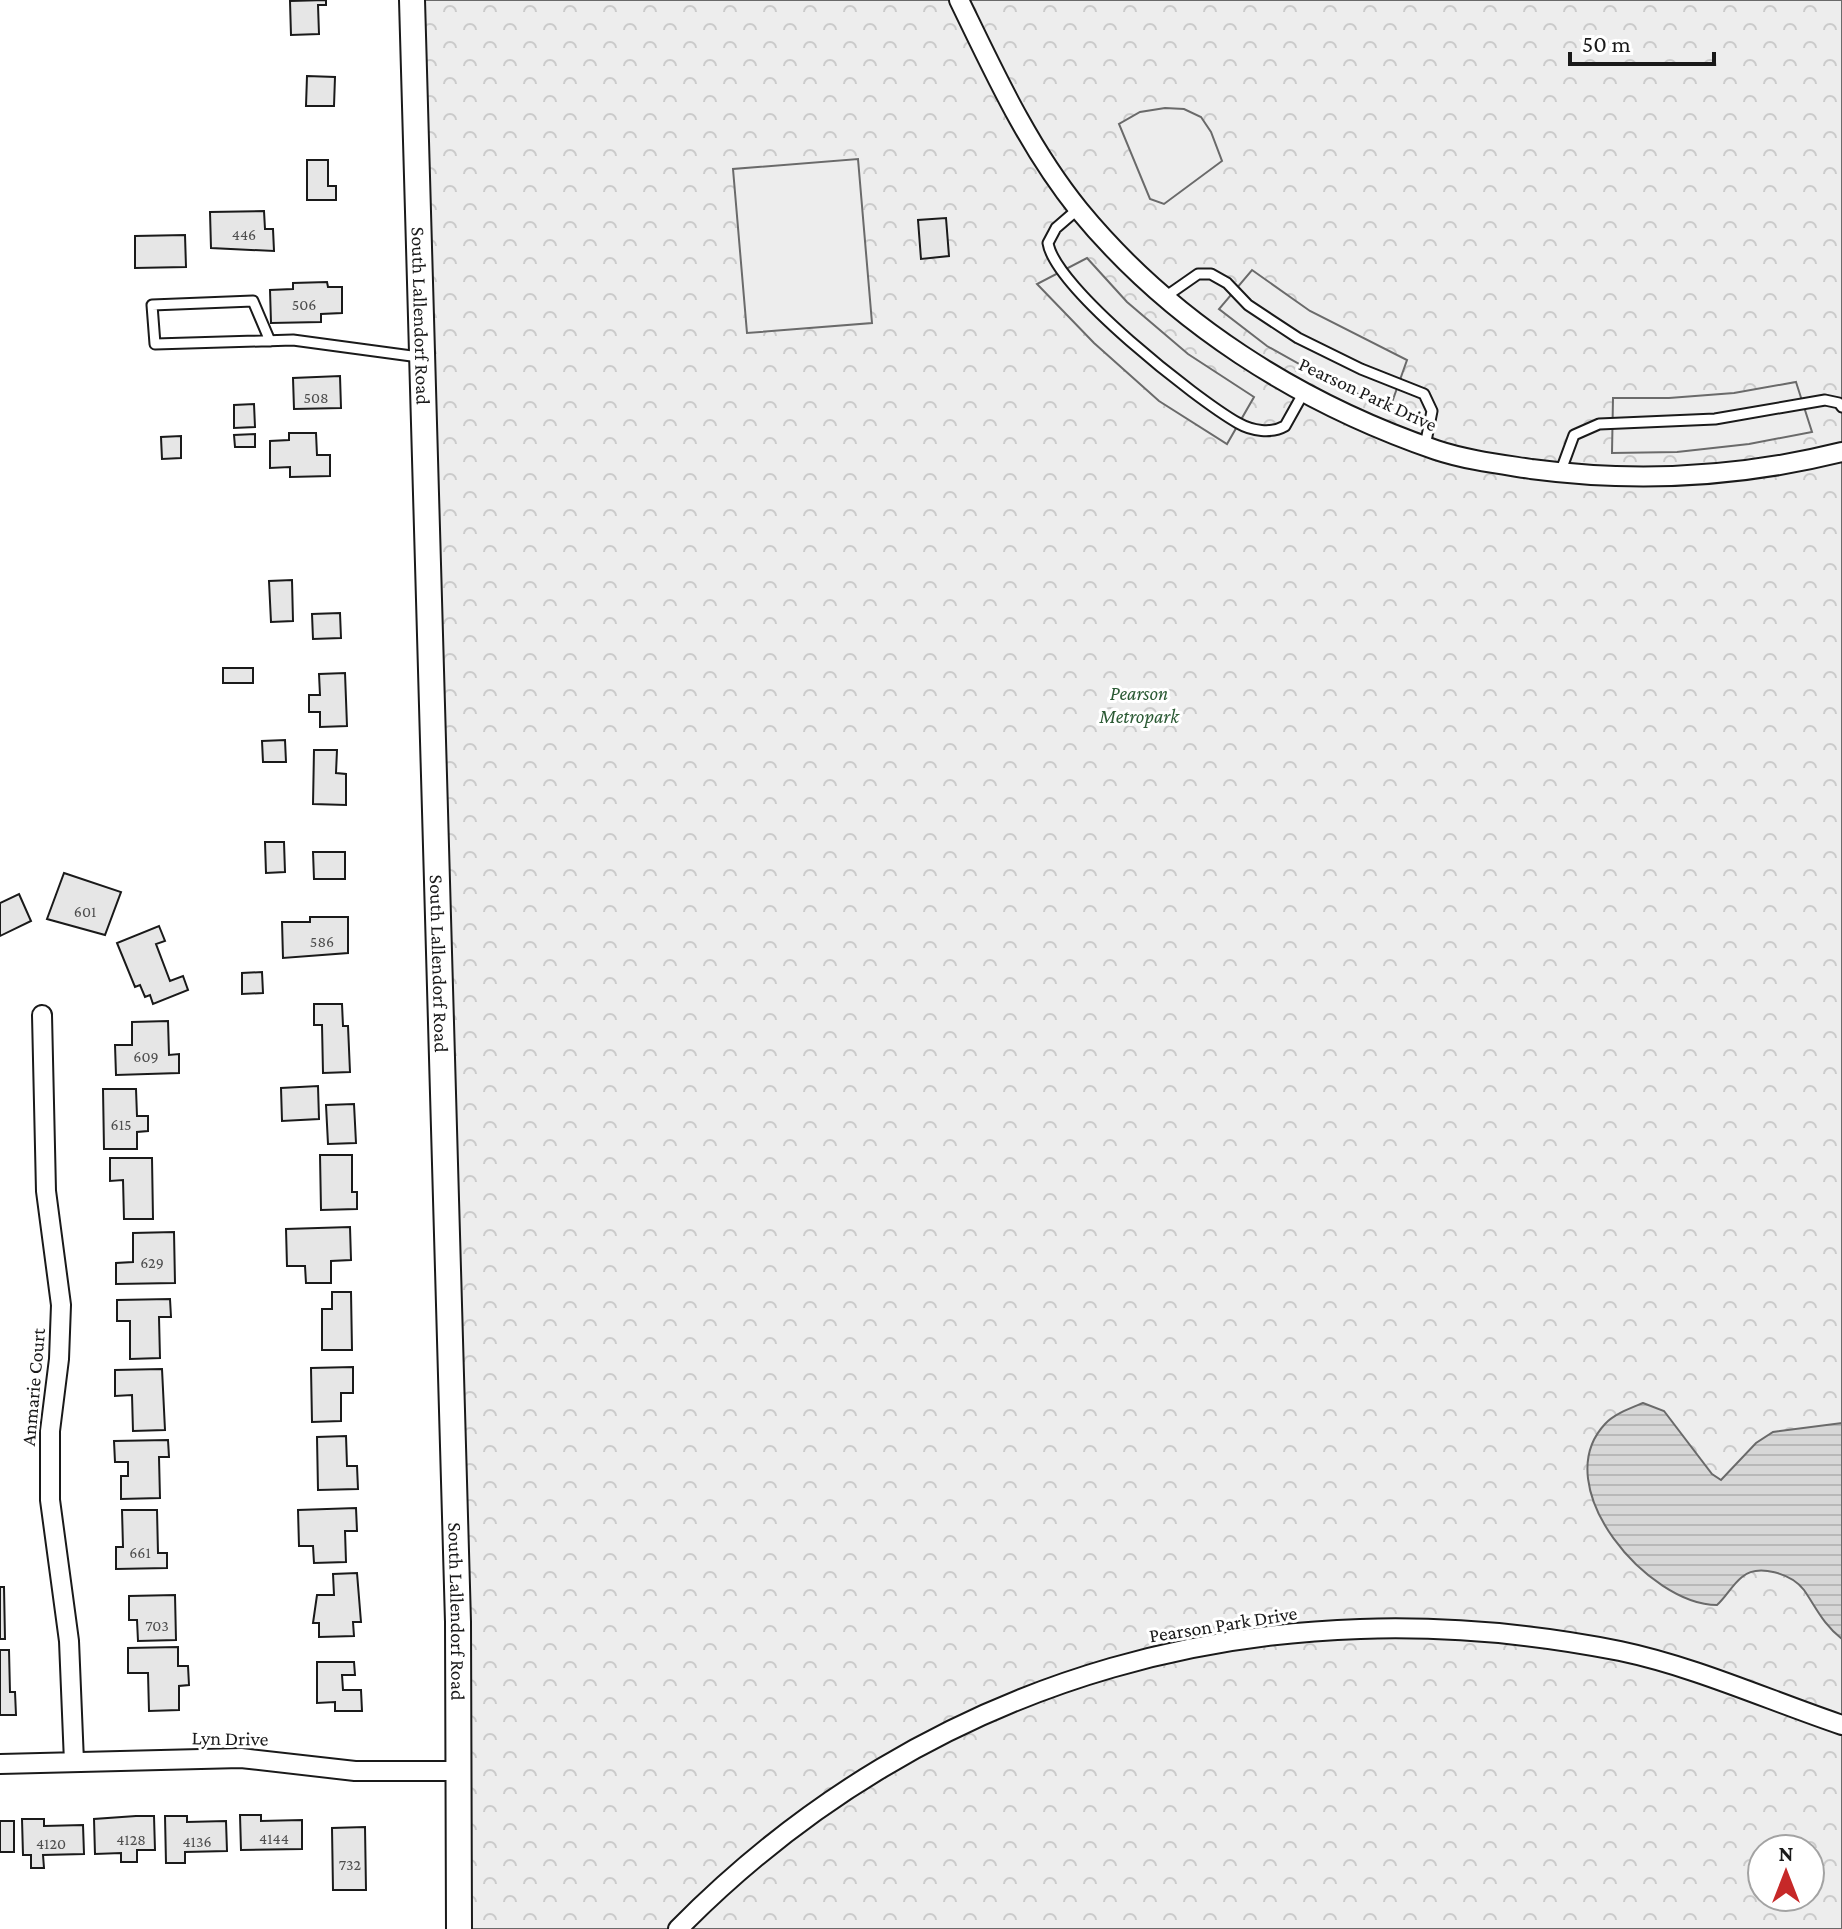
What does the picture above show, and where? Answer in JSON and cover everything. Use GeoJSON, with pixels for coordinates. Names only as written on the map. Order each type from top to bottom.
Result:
{"type":"FeatureCollection","features":[{"type":"Feature","properties":{"kind":"street","name":"South Lallendorf Road"},"geometry":{"type":"LineString","coordinates":[[412,0],[460,1771],[459,1929]]}},
{"type":"Feature","properties":{"kind":"street","name":"Pearson Park Drive"},"geometry":{"type":"LineString","coordinates":[[959,0],[1017,118],[1078,209],[1165,297],[1226,347],[1304,392],[1425,446],[1492,463],[1560,473],[1610,478],[1742,473],[1842,452]]}},
{"type":"Feature","properties":{"kind":"street","name":"Anmarie Court"},"geometry":{"type":"LineString","coordinates":[[42,1015],[46,1191],[61,1305],[49,1448],[50,1500],[69,1641],[74,1762]]}},
{"type":"Feature","properties":{"kind":"street","name":"Pearson Park Drive"},"geometry":{"type":"LineString","coordinates":[[678,1929],[782,1833],[890,1763],[979,1714],[1043,1688],[1184,1649],[1336,1629],[1514,1634],[1662,1661],[1842,1725]]}},
{"type":"Feature","properties":{"kind":"street","name":"Lyn Drive"},"geometry":{"type":"LineString","coordinates":[[0,1764],[253,1759],[355,1771],[460,1771]]}},
{"type":"Feature","properties":{"kind":"lane"},"geometry":{"type":"LineString","coordinates":[[1078,209],[1056,228],[1048,243],[1057,267],[1089,303],[1173,376],[1240,425],[1260,431],[1285,426],[1304,392]]}},
{"type":"Feature","properties":{"kind":"lane"},"geometry":{"type":"LineString","coordinates":[[1165,297],[1198,274],[1211,274],[1227,283],[1248,305],[1298,338],[1361,369],[1424,394],[1432,411],[1425,446]]}},
{"type":"Feature","properties":{"kind":"lane"},"geometry":{"type":"LineString","coordinates":[[270,341],[253,301],[152,305],[155,344],[270,341],[293,340],[423,357]]}},
{"type":"Feature","properties":{"kind":"lane"},"geometry":{"type":"LineString","coordinates":[[1560,473],[1574,435],[1599,424],[1715,419],[1825,400],[1839,403],[1842,407]]}},
{"type":"Feature","properties":{"kind":"green space","name":"Pearson Metropark"},"geometry":{"type":"Polygon","coordinates":[[[412,0],[1842,0],[1842,1929],[459,1929],[412,0]]]}},
{"type":"Feature","properties":{"kind":"shaded area"},"geometry":{"type":"Polygon","coordinates":[[[1184,109],[1201,117],[1211,132],[1222,161],[1164,204],[1150,199],[1119,124],[1140,112],[1184,109]]]}},
{"type":"Feature","properties":{"kind":"shaded area"},"geometry":{"type":"Polygon","coordinates":[[[858,159],[872,323],[747,333],[733,169],[858,159]]]}},
{"type":"Feature","properties":{"kind":"shaded area"},"geometry":{"type":"Polygon","coordinates":[[[1087,258],[1127,302],[1188,354],[1254,397],[1227,444],[1159,401],[1094,343],[1037,284],[1087,258]]]}},
{"type":"Feature","properties":{"kind":"shaded area"},"geometry":{"type":"Polygon","coordinates":[[[1252,270],[1310,311],[1407,360],[1390,408],[1335,384],[1267,346],[1219,309],[1252,270]]]}},
{"type":"Feature","properties":{"kind":"shaded area"},"geometry":{"type":"Polygon","coordinates":[[[1796,382],[1812,432],[1749,444],[1677,452],[1612,453],[1613,398],[1734,393],[1796,382]]]}},
{"type":"Feature","properties":{"kind":"shaded area"},"geometry":{"type":"Polygon","coordinates":[[[1643,1403],[1664,1411],[1712,1474],[1721,1480],[1756,1443],[1773,1432],[1842,1423],[1842,1639],[1825,1622],[1799,1584],[1783,1575],[1765,1571],[1749,1573],[1738,1580],[1717,1605],[1690,1600],[1663,1586],[1636,1564],[1613,1538],[1597,1509],[1588,1479],[1590,1450],[1609,1420],[1643,1403]]]}},
{"type":"Feature","properties":{"kind":"building"},"geometry":{"type":"Polygon","coordinates":[[[326,0],[326,5],[318,5],[319,34],[291,35],[290,1],[326,0]]]}},
{"type":"Feature","properties":{"kind":"building"},"geometry":{"type":"Polygon","coordinates":[[[307,76],[335,77],[334,106],[306,106],[307,76]]]}},
{"type":"Feature","properties":{"kind":"building"},"geometry":{"type":"Polygon","coordinates":[[[307,160],[328,160],[328,186],[336,186],[336,200],[307,200],[307,160]]]}},
{"type":"Feature","properties":{"kind":"building"},"geometry":{"type":"Polygon","coordinates":[[[264,211],[265,229],[273,229],[274,251],[211,248],[210,212],[264,211]]]}},
{"type":"Feature","properties":{"kind":"building"},"geometry":{"type":"Polygon","coordinates":[[[946,218],[949,256],[921,259],[918,220],[946,218]]]}},
{"type":"Feature","properties":{"kind":"building"},"geometry":{"type":"Polygon","coordinates":[[[185,235],[186,267],[135,268],[135,236],[185,235]]]}},
{"type":"Feature","properties":{"kind":"building"},"geometry":{"type":"Polygon","coordinates":[[[327,282],[328,287],[342,287],[342,313],[321,314],[321,322],[271,323],[270,290],[293,289],[293,283],[327,282]]]}},
{"type":"Feature","properties":{"kind":"building"},"geometry":{"type":"Polygon","coordinates":[[[340,376],[341,408],[294,409],[293,378],[340,376]]]}},
{"type":"Feature","properties":{"kind":"building"},"geometry":{"type":"Polygon","coordinates":[[[254,404],[255,427],[234,428],[234,405],[254,404]]]}},
{"type":"Feature","properties":{"kind":"building"},"geometry":{"type":"Polygon","coordinates":[[[289,433],[316,433],[317,455],[330,455],[330,476],[290,477],[290,467],[270,468],[270,441],[289,440],[289,433]]]}},
{"type":"Feature","properties":{"kind":"building"},"geometry":{"type":"Polygon","coordinates":[[[255,434],[255,447],[235,447],[234,435],[255,434]]]}},
{"type":"Feature","properties":{"kind":"building"},"geometry":{"type":"Polygon","coordinates":[[[181,436],[181,458],[162,459],[161,437],[181,436]]]}},
{"type":"Feature","properties":{"kind":"building"},"geometry":{"type":"Polygon","coordinates":[[[292,580],[293,621],[271,622],[269,581],[292,580]]]}},
{"type":"Feature","properties":{"kind":"building"},"geometry":{"type":"Polygon","coordinates":[[[340,613],[341,638],[313,639],[312,614],[340,613]]]}},
{"type":"Feature","properties":{"kind":"building"},"geometry":{"type":"Polygon","coordinates":[[[223,668],[253,668],[253,683],[223,683],[223,668]]]}},
{"type":"Feature","properties":{"kind":"building"},"geometry":{"type":"Polygon","coordinates":[[[345,673],[347,726],[320,727],[320,712],[309,712],[309,695],[320,695],[319,674],[345,673]]]}},
{"type":"Feature","properties":{"kind":"building"},"geometry":{"type":"Polygon","coordinates":[[[285,740],[286,762],[263,762],[262,741],[285,740]]]}},
{"type":"Feature","properties":{"kind":"building"},"geometry":{"type":"Polygon","coordinates":[[[314,750],[337,750],[336,773],[346,774],[346,805],[313,804],[314,750]]]}},
{"type":"Feature","properties":{"kind":"building"},"geometry":{"type":"Polygon","coordinates":[[[265,842],[284,842],[285,872],[266,873],[265,842]]]}},
{"type":"Feature","properties":{"kind":"building"},"geometry":{"type":"Polygon","coordinates":[[[313,852],[345,852],[345,879],[314,879],[313,852]]]}},
{"type":"Feature","properties":{"kind":"building"},"geometry":{"type":"Polygon","coordinates":[[[64,873],[121,892],[105,935],[47,919],[64,873]]]}},
{"type":"Feature","properties":{"kind":"building"},"geometry":{"type":"Polygon","coordinates":[[[19,894],[31,921],[0,936],[0,903],[19,894]]]}},
{"type":"Feature","properties":{"kind":"building"},"geometry":{"type":"Polygon","coordinates":[[[310,917],[348,917],[348,953],[283,958],[282,922],[310,922],[310,917]]]}},
{"type":"Feature","properties":{"kind":"building"},"geometry":{"type":"Polygon","coordinates":[[[159,926],[165,941],[156,944],[170,981],[183,976],[188,990],[153,1004],[150,995],[145,997],[140,985],[135,987],[117,943],[159,926]]]}},
{"type":"Feature","properties":{"kind":"building"},"geometry":{"type":"Polygon","coordinates":[[[262,972],[263,993],[242,994],[242,973],[262,972]]]}},
{"type":"Feature","properties":{"kind":"building"},"geometry":{"type":"Polygon","coordinates":[[[314,1004],[342,1004],[343,1026],[348,1026],[350,1072],[323,1073],[322,1025],[314,1025],[314,1004]]]}},
{"type":"Feature","properties":{"kind":"building"},"geometry":{"type":"Polygon","coordinates":[[[168,1021],[169,1055],[179,1054],[179,1073],[116,1075],[115,1045],[132,1045],[132,1022],[168,1021]]]}},
{"type":"Feature","properties":{"kind":"building"},"geometry":{"type":"Polygon","coordinates":[[[318,1086],[319,1119],[282,1121],[281,1088],[318,1086]]]}},
{"type":"Feature","properties":{"kind":"building"},"geometry":{"type":"Polygon","coordinates":[[[103,1089],[136,1089],[137,1116],[148,1116],[148,1131],[137,1132],[137,1149],[104,1149],[103,1089]]]}},
{"type":"Feature","properties":{"kind":"building"},"geometry":{"type":"Polygon","coordinates":[[[354,1104],[356,1143],[328,1144],[326,1105],[354,1104]]]}},
{"type":"Feature","properties":{"kind":"building"},"geometry":{"type":"Polygon","coordinates":[[[320,1155],[352,1155],[352,1192],[357,1192],[357,1209],[321,1210],[320,1155]]]}},
{"type":"Feature","properties":{"kind":"building"},"geometry":{"type":"Polygon","coordinates":[[[110,1158],[152,1158],[153,1219],[124,1219],[123,1180],[110,1181],[110,1158]]]}},
{"type":"Feature","properties":{"kind":"building"},"geometry":{"type":"Polygon","coordinates":[[[350,1227],[351,1260],[331,1261],[331,1283],[306,1283],[305,1266],[287,1266],[286,1229],[350,1227]]]}},
{"type":"Feature","properties":{"kind":"building"},"geometry":{"type":"Polygon","coordinates":[[[174,1232],[175,1283],[116,1284],[116,1263],[133,1262],[133,1233],[174,1232]]]}},
{"type":"Feature","properties":{"kind":"building"},"geometry":{"type":"Polygon","coordinates":[[[332,1292],[351,1292],[352,1350],[322,1350],[322,1309],[332,1309],[332,1292]]]}},
{"type":"Feature","properties":{"kind":"building"},"geometry":{"type":"Polygon","coordinates":[[[170,1299],[171,1317],[159,1317],[160,1358],[130,1359],[130,1321],[117,1321],[117,1300],[170,1299]]]}},
{"type":"Feature","properties":{"kind":"building"},"geometry":{"type":"Polygon","coordinates":[[[353,1367],[353,1393],[341,1393],[341,1421],[312,1422],[311,1368],[353,1367]]]}},
{"type":"Feature","properties":{"kind":"building"},"geometry":{"type":"Polygon","coordinates":[[[162,1369],[165,1430],[133,1431],[132,1395],[115,1396],[115,1370],[162,1369]]]}},
{"type":"Feature","properties":{"kind":"building"},"geometry":{"type":"Polygon","coordinates":[[[346,1436],[347,1466],[357,1466],[358,1489],[318,1490],[317,1437],[346,1436]]]}},
{"type":"Feature","properties":{"kind":"building"},"geometry":{"type":"Polygon","coordinates":[[[168,1440],[169,1457],[159,1457],[160,1498],[121,1499],[121,1476],[128,1476],[128,1462],[115,1462],[114,1441],[168,1440]]]}},
{"type":"Feature","properties":{"kind":"building"},"geometry":{"type":"Polygon","coordinates":[[[356,1508],[357,1531],[345,1531],[346,1562],[314,1563],[313,1546],[299,1546],[298,1510],[356,1508]]]}},
{"type":"Feature","properties":{"kind":"building"},"geometry":{"type":"Polygon","coordinates":[[[122,1510],[157,1510],[158,1553],[167,1553],[167,1568],[116,1569],[116,1547],[123,1547],[122,1510]]]}},
{"type":"Feature","properties":{"kind":"building"},"geometry":{"type":"Polygon","coordinates":[[[357,1573],[361,1622],[353,1622],[354,1636],[319,1637],[319,1623],[313,1623],[317,1595],[334,1595],[333,1574],[357,1573]]]}},
{"type":"Feature","properties":{"kind":"building"},"geometry":{"type":"Polygon","coordinates":[[[0,1587],[4,1587],[5,1639],[0,1639],[0,1587]]]}},
{"type":"Feature","properties":{"kind":"building"},"geometry":{"type":"Polygon","coordinates":[[[175,1595],[176,1640],[138,1641],[137,1620],[129,1620],[129,1596],[175,1595]]]}},
{"type":"Feature","properties":{"kind":"building"},"geometry":{"type":"Polygon","coordinates":[[[178,1647],[178,1666],[188,1666],[189,1685],[179,1686],[179,1710],[149,1711],[148,1673],[128,1673],[128,1648],[178,1647]]]}},
{"type":"Feature","properties":{"kind":"building"},"geometry":{"type":"Polygon","coordinates":[[[0,1650],[9,1650],[10,1692],[15,1692],[16,1715],[0,1715],[0,1650]]]}},
{"type":"Feature","properties":{"kind":"building"},"geometry":{"type":"Polygon","coordinates":[[[317,1662],[354,1662],[355,1675],[342,1675],[343,1690],[361,1690],[362,1711],[335,1711],[335,1702],[317,1703],[317,1662]]]}},
{"type":"Feature","properties":{"kind":"building"},"geometry":{"type":"Polygon","coordinates":[[[240,1815],[261,1815],[261,1821],[302,1820],[302,1849],[241,1850],[240,1815]]]}},
{"type":"Feature","properties":{"kind":"building"},"geometry":{"type":"Polygon","coordinates":[[[154,1816],[155,1850],[137,1850],[137,1862],[121,1862],[121,1853],[95,1854],[94,1819],[154,1816]]]}},
{"type":"Feature","properties":{"kind":"building"},"geometry":{"type":"Polygon","coordinates":[[[165,1816],[187,1816],[187,1822],[226,1821],[227,1851],[185,1852],[185,1863],[166,1863],[165,1816]]]}},
{"type":"Feature","properties":{"kind":"building"},"geometry":{"type":"Polygon","coordinates":[[[22,1819],[44,1819],[44,1826],[83,1825],[84,1854],[43,1855],[44,1868],[31,1868],[31,1855],[23,1855],[22,1819]]]}},
{"type":"Feature","properties":{"kind":"building"},"geometry":{"type":"Polygon","coordinates":[[[0,1821],[14,1821],[14,1852],[0,1852],[0,1821]]]}},
{"type":"Feature","properties":{"kind":"building"},"geometry":{"type":"Polygon","coordinates":[[[365,1827],[366,1890],[333,1890],[332,1828],[365,1827]]]}}]}
